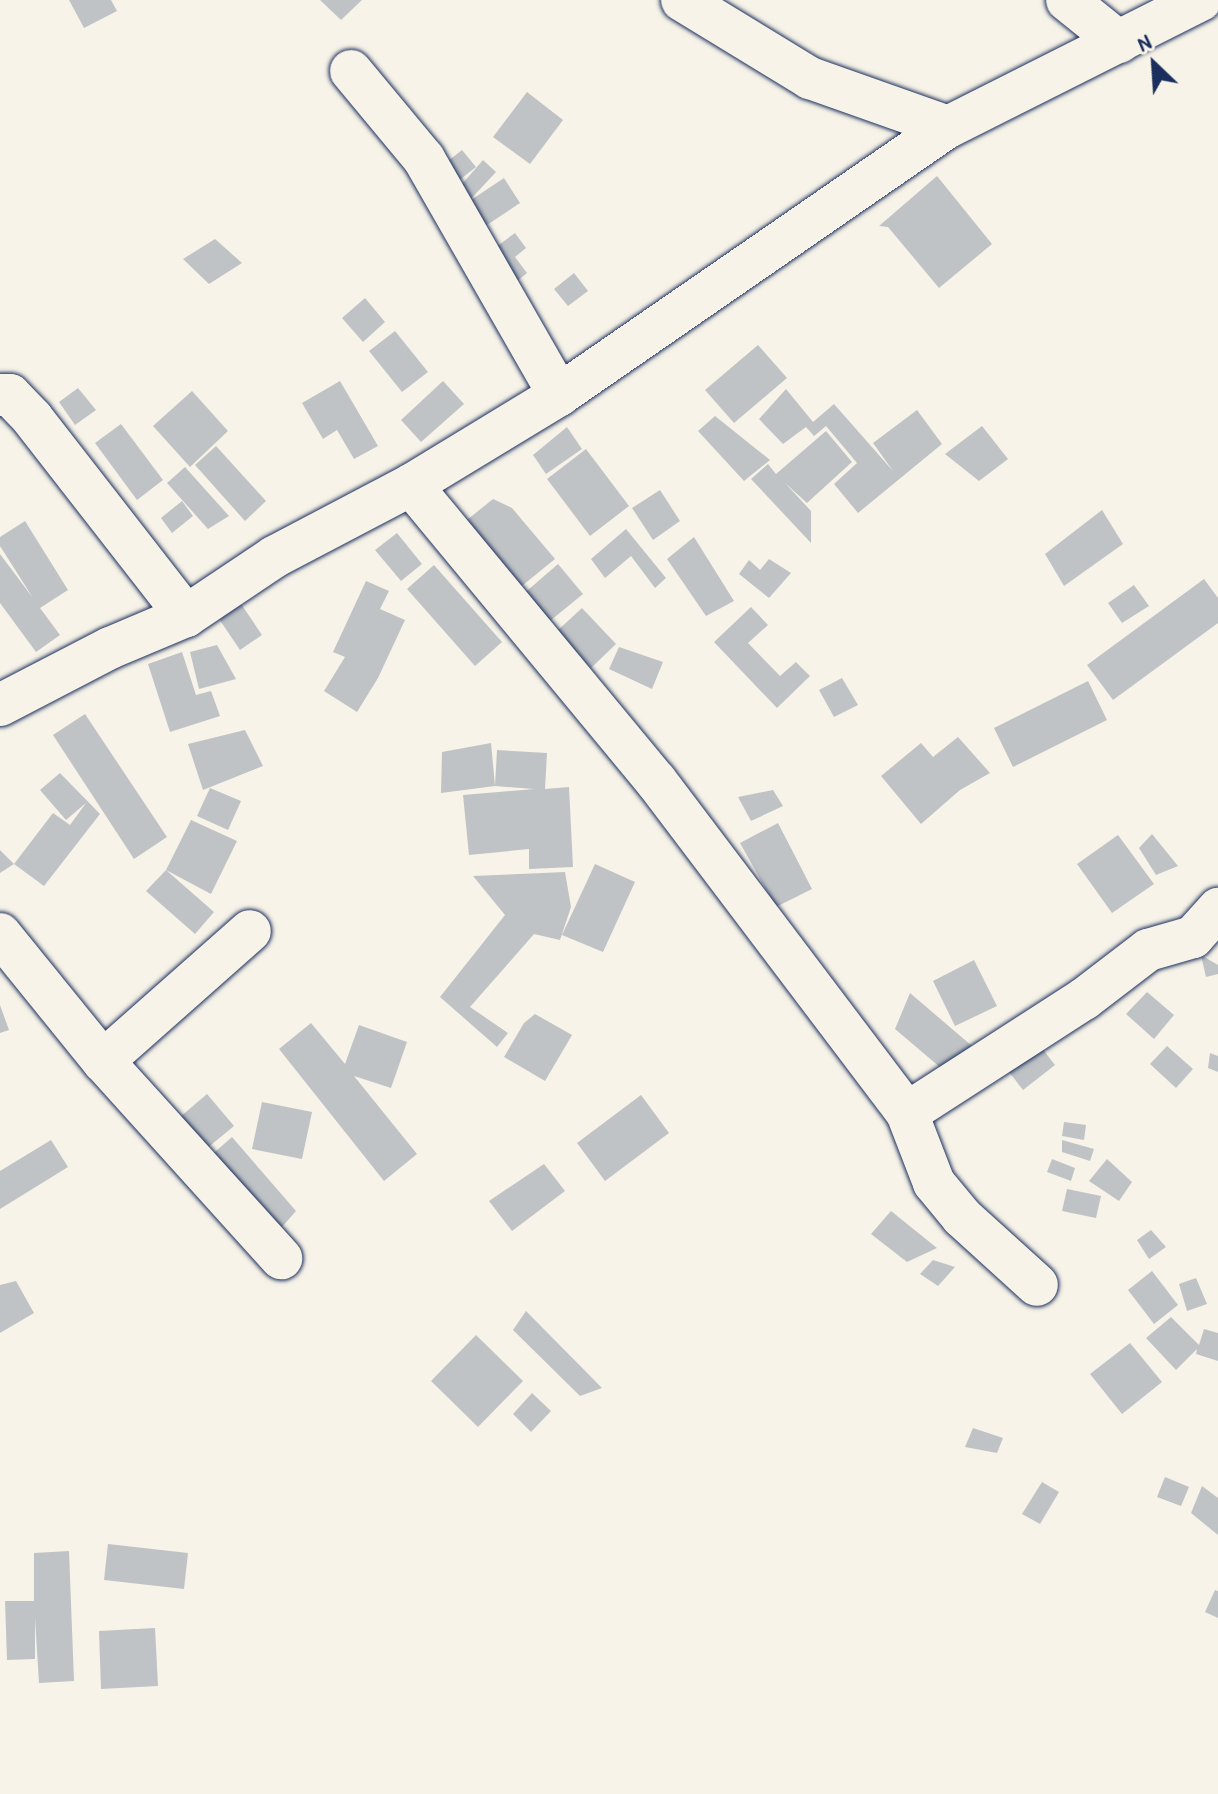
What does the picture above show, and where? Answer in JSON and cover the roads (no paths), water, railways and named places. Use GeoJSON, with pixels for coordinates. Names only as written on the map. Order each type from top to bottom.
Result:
{"type":"FeatureCollection","features":[{"type":"Feature","properties":{"kind":"street"},"geometry":{"type":"LineString","coordinates":[[682,0],[810,78],[948,127]]}},
{"type":"Feature","properties":{"kind":"street"},"geometry":{"type":"LineString","coordinates":[[1067,0],[1119,42]]}},
{"type":"Feature","properties":{"kind":"street"},"geometry":{"type":"LineString","coordinates":[[0,705],[110,648],[186,616],[274,557],[411,485],[559,395],[948,127],[1201,0]]}},
{"type":"Feature","properties":{"kind":"street"},"geometry":{"type":"LineString","coordinates":[[351,71],[424,159],[559,395]]}},
{"type":"Feature","properties":{"kind":"street"},"geometry":{"type":"LineString","coordinates":[[0,395],[10,395],[32,418],[186,616]]}},
{"type":"Feature","properties":{"kind":"street"},"geometry":{"type":"LineString","coordinates":[[411,485],[656,781],[907,1113],[934,1183],[962,1217],[1037,1285]]}},
{"type":"Feature","properties":{"kind":"street"},"geometry":{"type":"LineString","coordinates":[[907,1113],[1084,999],[1148,950],[1193,937],[1218,909]]}},
{"type":"Feature","properties":{"kind":"street"},"geometry":{"type":"LineString","coordinates":[[103,1061],[250,931]]}},
{"type":"Feature","properties":{"kind":"street"},"geometry":{"type":"LineString","coordinates":[[0,934],[103,1061],[281,1258]]}}]}
